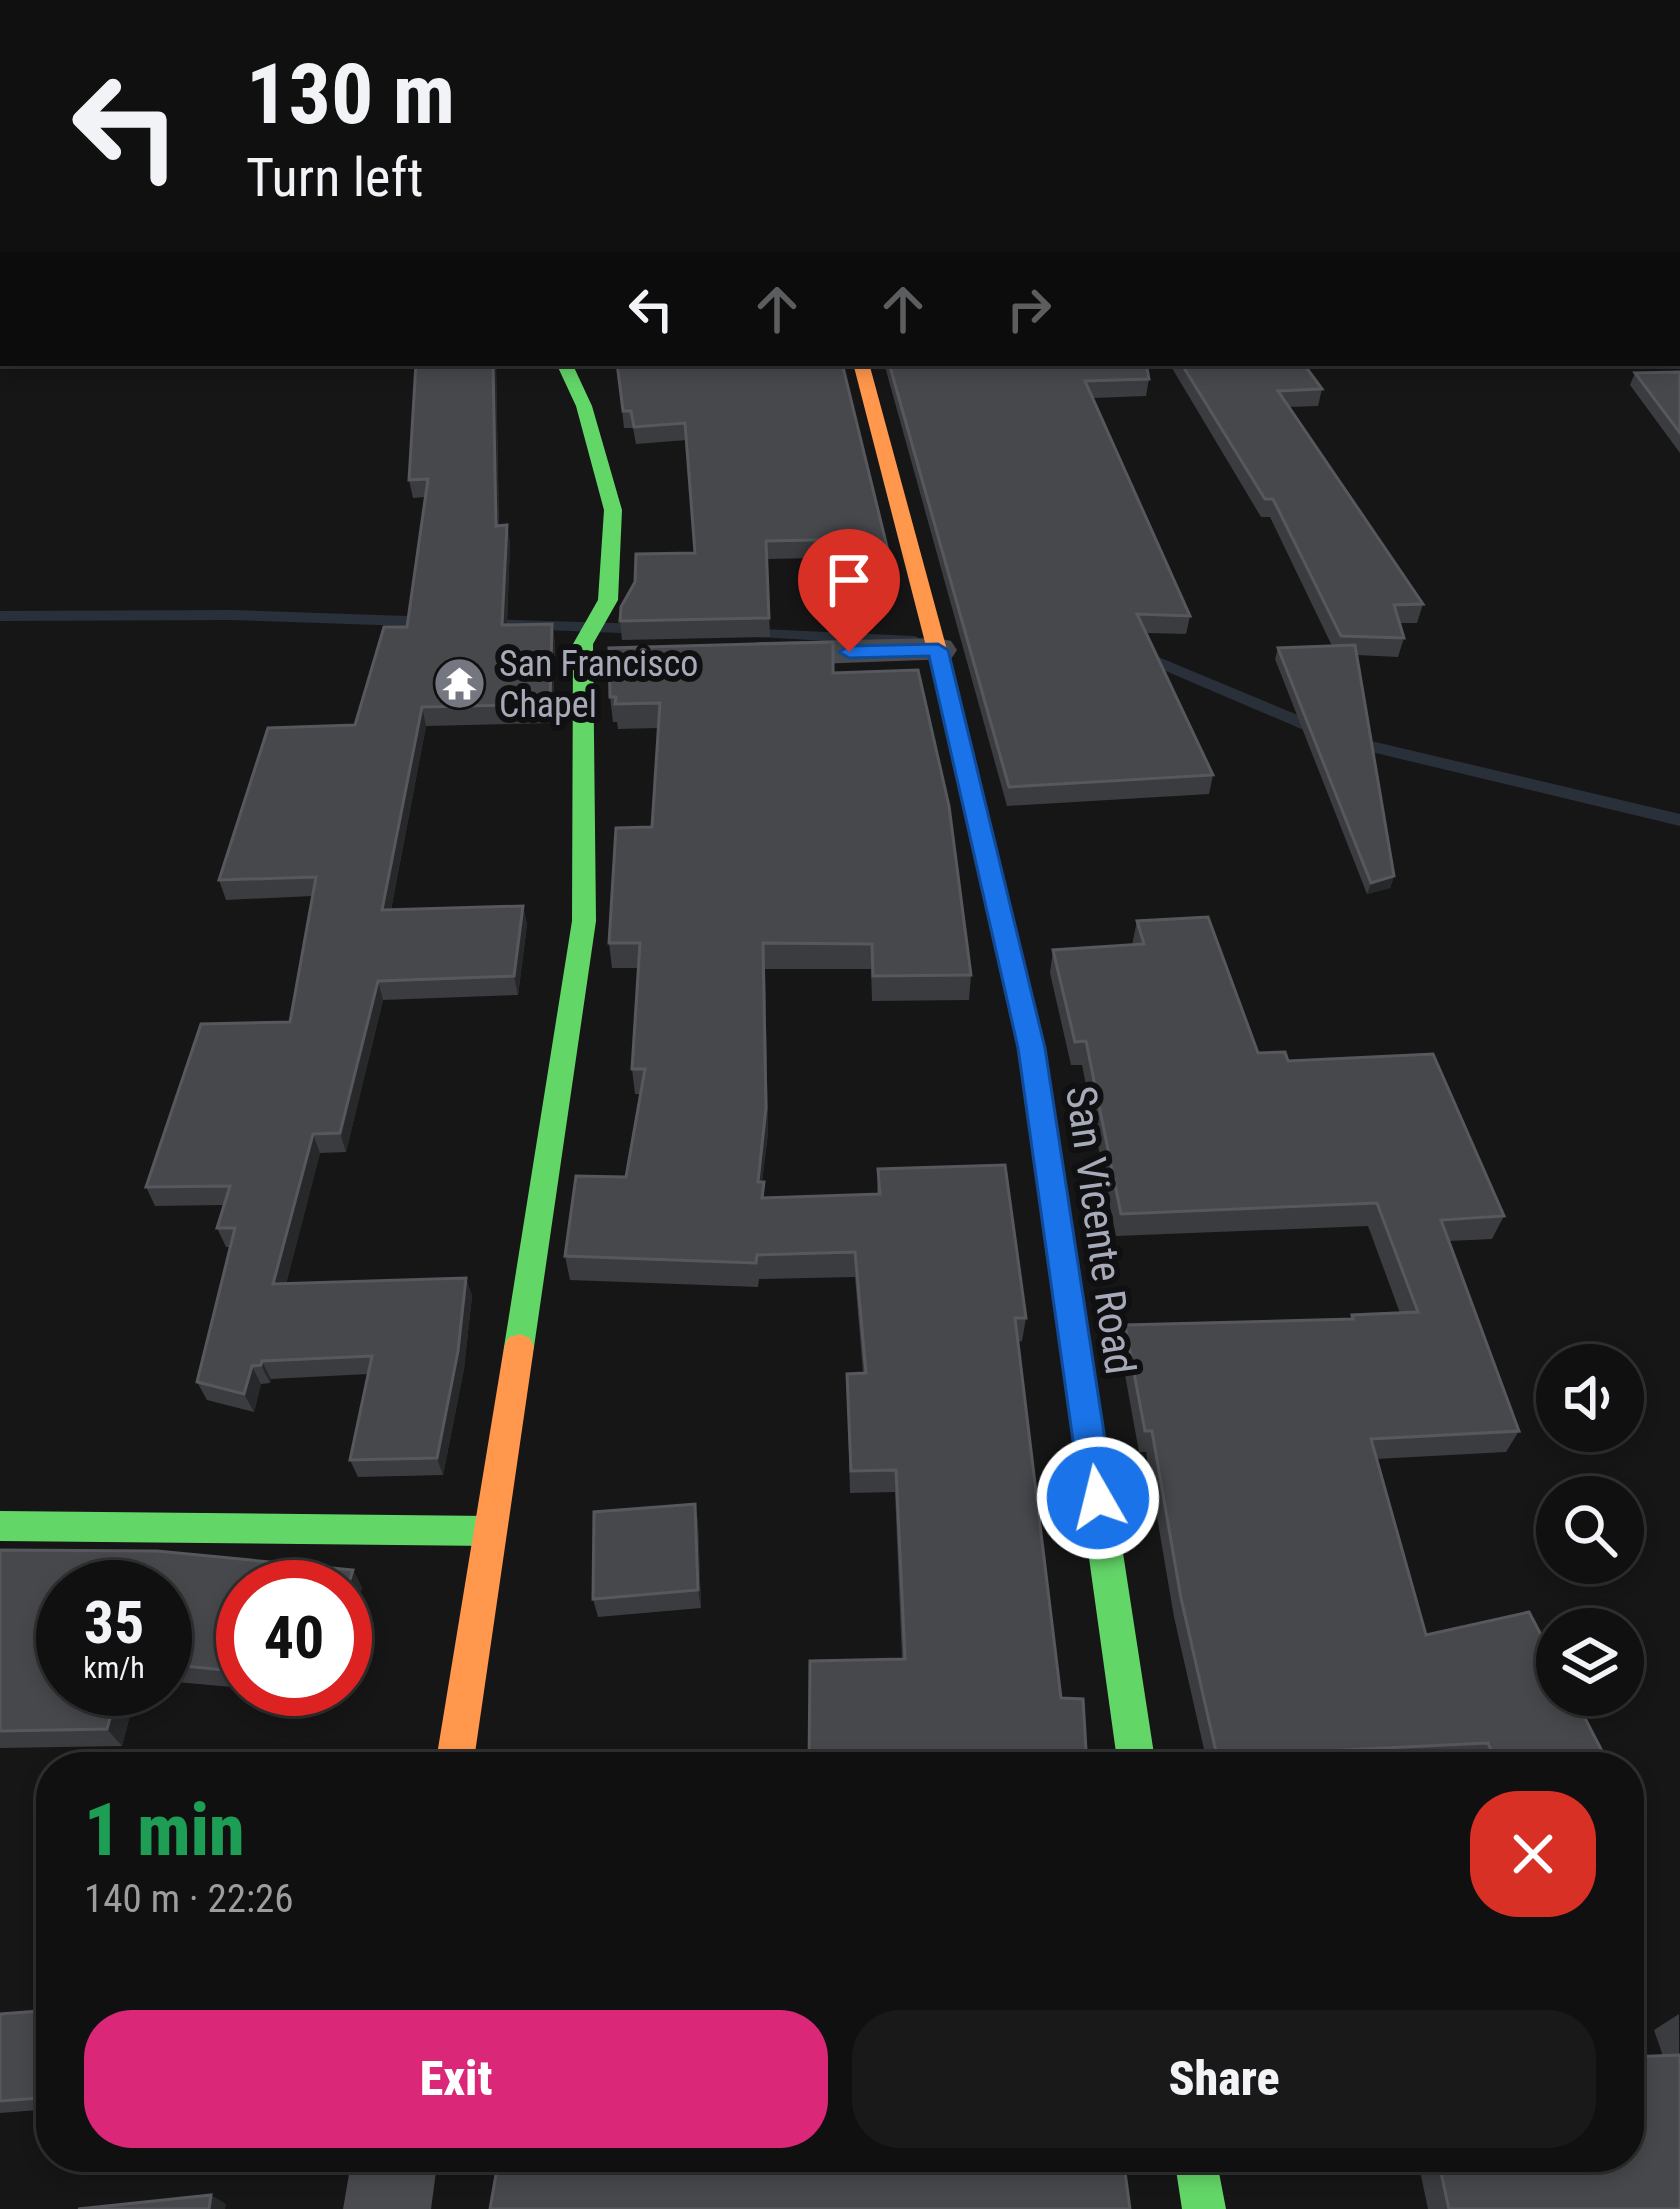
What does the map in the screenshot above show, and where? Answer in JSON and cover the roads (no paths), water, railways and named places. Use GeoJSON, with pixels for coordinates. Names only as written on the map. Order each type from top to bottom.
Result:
{"type":"FeatureCollection","features":[{"type":"Feature","properties":{"kind":"street"},"geometry":{"type":"LineString","coordinates":[[456,1752],[584,921],[583,650],[608,600],[614,510],[584,406],[565,366]]}},
{"type":"Feature","properties":{"kind":"street","name":"San Vicente Road"},"geometry":{"type":"LineString","coordinates":[[862,366],[935,640],[1032,1048],[1135,1752]]}},
{"type":"Feature","properties":{"kind":"street"},"geometry":{"type":"LineString","coordinates":[[724,654],[935,640]]}},
{"type":"Feature","properties":{"kind":"street"},"geometry":{"type":"LineString","coordinates":[[583,650],[630,656]]}},
{"type":"Feature","properties":{"kind":"street"},"geometry":{"type":"LineString","coordinates":[[0,1526],[490,1531]]}},
{"type":"Feature","properties":{"kind":"street"},"geometry":{"type":"LineString","coordinates":[[387,2209],[393,2172]]}},
{"type":"Feature","properties":{"kind":"street"},"geometry":{"type":"LineString","coordinates":[[1198,2172],[1204,2209]]}},
{"type":"Feature","properties":{"kind":"waterway"},"geometry":{"type":"LineString","coordinates":[[0,616],[232,615],[436,622]]}},
{"type":"Feature","properties":{"kind":"waterway"},"geometry":{"type":"LineString","coordinates":[[479,624],[645,629]]}},
{"type":"Feature","properties":{"kind":"waterway"},"geometry":{"type":"LineString","coordinates":[[743,633],[915,641]]}},
{"type":"Feature","properties":{"kind":"waterway"},"geometry":{"type":"LineString","coordinates":[[1132,651],[1340,739],[1680,820]]}},
{"type":"Feature","properties":{"kind":"place","name":"San Francisco Chapel"},"geometry":{"type":"Point","coordinates":[460,684]}}]}
